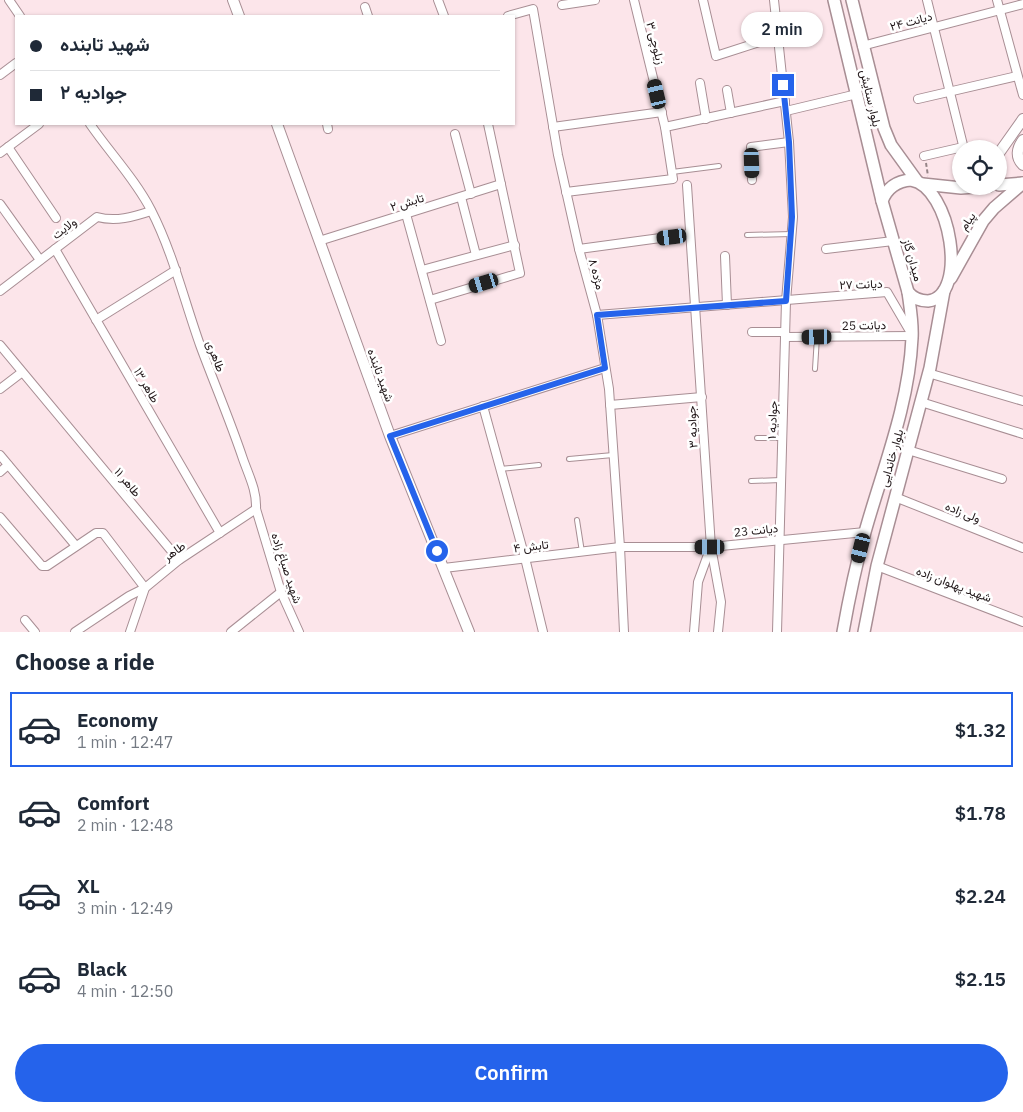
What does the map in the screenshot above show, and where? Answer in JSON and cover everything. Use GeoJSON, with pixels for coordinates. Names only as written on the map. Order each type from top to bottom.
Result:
{"type":"FeatureCollection","features":[{"type":"Feature","properties":{"kind":"main road"},"geometry":{"type":"LineString","coordinates":[[835,4],[852,2]]}},
{"type":"Feature","properties":{"kind":"main road","name":"بلوار ستایش"},"geometry":{"type":"LineString","coordinates":[[852,2],[884,128],[891,145],[923,183]]}},
{"type":"Feature","properties":{"kind":"main road","name":"بلوار ستایش"},"geometry":{"type":"LineString","coordinates":[[835,4],[882,201]]}},
{"type":"Feature","properties":{"kind":"main road"},"geometry":{"type":"LineString","coordinates":[[882,201],[888,191],[897,183],[904,181],[952,187]]}},
{"type":"Feature","properties":{"kind":"main road"},"geometry":{"type":"LineString","coordinates":[[923,183],[941,208],[946,224],[950,258],[946,287]]}},
{"type":"Feature","properties":{"kind":"main road"},"geometry":{"type":"LineString","coordinates":[[1007,184],[1023,183]]}},
{"type":"Feature","properties":{"kind":"main road","name":"پیام"},"geometry":{"type":"LineString","coordinates":[[946,287],[983,221],[994,208],[1023,183]]}},
{"type":"Feature","properties":{"kind":"main road","name":"میدان گاز"},"geometry":{"type":"LineString","coordinates":[[882,201],[908,292],[916,299],[927,301],[937,298],[946,287]]}},
{"type":"Feature","properties":{"kind":"main road","name":"بلوار خاندایی"},"geometry":{"type":"LineString","coordinates":[[864,632],[877,566],[921,402],[946,287]]}},
{"type":"Feature","properties":{"kind":"main road","name":"بلوار خاندایی"},"geometry":{"type":"LineString","coordinates":[[843,632],[852,581],[906,391],[912,336],[908,292]]}},
{"type":"Feature","properties":{"kind":"street"},"geometry":{"type":"LineString","coordinates":[[9,0],[19,15]]}},
{"type":"Feature","properties":{"kind":"street"},"geometry":{"type":"LineString","coordinates":[[233,0],[239,15]]}},
{"type":"Feature","properties":{"kind":"street"},"geometry":{"type":"LineString","coordinates":[[438,0],[444,15]]}},
{"type":"Feature","properties":{"kind":"street"},"geometry":{"type":"LineString","coordinates":[[562,5],[595,0]]}},
{"type":"Feature","properties":{"kind":"street","name":"زیلوچی ۳"},"geometry":{"type":"LineString","coordinates":[[634,0],[666,128],[672,176]]}},
{"type":"Feature","properties":{"kind":"street"},"geometry":{"type":"LineString","coordinates":[[703,0],[716,56],[778,36]]}},
{"type":"Feature","properties":{"kind":"street","name":"جوادیه ۱"},"geometry":{"type":"LineString","coordinates":[[774,0],[789,142],[792,199],[792,234],[786,301],[777,632]]}},
{"type":"Feature","properties":{"kind":"street"},"geometry":{"type":"LineString","coordinates":[[927,0],[962,140]]}},
{"type":"Feature","properties":{"kind":"street"},"geometry":{"type":"LineString","coordinates":[[997,0],[1023,95]]}},
{"type":"Feature","properties":{"kind":"street","name":"دیانت ۲۴"},"geometry":{"type":"LineString","coordinates":[[862,46],[1023,4]]}},
{"type":"Feature","properties":{"kind":"street"},"geometry":{"type":"LineString","coordinates":[[365,7],[368,15]]}},
{"type":"Feature","properties":{"kind":"street","name":"مژده ۸"},"geometry":{"type":"LineString","coordinates":[[511,15],[532,9],[566,192],[597,315],[610,405],[624,632]]}},
{"type":"Feature","properties":{"kind":"street"},"geometry":{"type":"LineString","coordinates":[[0,75],[15,64]]}},
{"type":"Feature","properties":{"kind":"street"},"geometry":{"type":"LineString","coordinates":[[918,99],[1017,76]]}},
{"type":"Feature","properties":{"kind":"street"},"geometry":{"type":"LineString","coordinates":[[700,84],[706,118]]}},
{"type":"Feature","properties":{"kind":"street"},"geometry":{"type":"LineString","coordinates":[[727,90],[731,113]]}},
{"type":"Feature","properties":{"kind":"street"},"geometry":{"type":"LineString","coordinates":[[786,111],[856,94]]}},
{"type":"Feature","properties":{"kind":"street"},"geometry":{"type":"LineString","coordinates":[[666,128],[785,102]]}},
{"type":"Feature","properties":{"kind":"street"},"geometry":{"type":"LineString","coordinates":[[553,127],[662,112]]}},
{"type":"Feature","properties":{"kind":"street"},"geometry":{"type":"LineString","coordinates":[[1007,142],[1023,119]]}},
{"type":"Feature","properties":{"kind":"street"},"geometry":{"type":"LineString","coordinates":[[0,153],[38,125]]}},
{"type":"Feature","properties":{"kind":"street","name":"طاهری"},"geometry":{"type":"LineString","coordinates":[[91,125],[106,147],[134,180],[151,211],[176,270],[200,344],[238,442],[256,497],[256,510]]}},
{"type":"Feature","properties":{"kind":"street","name":"شهید تابنده"},"geometry":{"type":"LineString","coordinates":[[277,125],[390,436],[469,632]]}},
{"type":"Feature","properties":{"kind":"street"},"geometry":{"type":"LineString","coordinates":[[430,300],[520,273],[488,125]]}},
{"type":"Feature","properties":{"kind":"street"},"geometry":{"type":"LineString","coordinates":[[454,134],[471,194]]}},
{"type":"Feature","properties":{"kind":"street"},"geometry":{"type":"LineString","coordinates":[[1023,140],[1017,151],[1018,161],[1023,165]]}},
{"type":"Feature","properties":{"kind":"street"},"geometry":{"type":"LineString","coordinates":[[752,180],[751,146],[789,142]]}},
{"type":"Feature","properties":{"kind":"street"},"geometry":{"type":"LineString","coordinates":[[8,147],[56,218]]}},
{"type":"Feature","properties":{"kind":"street"},"geometry":{"type":"LineString","coordinates":[[924,156],[952,150]]}},
{"type":"Feature","properties":{"kind":"street"},"geometry":{"type":"LineString","coordinates":[[566,192],[672,176]]}},
{"type":"Feature","properties":{"kind":"street","name":"تابش ۲"},"geometry":{"type":"LineString","coordinates":[[319,241],[501,184]]}},
{"type":"Feature","properties":{"kind":"street","name":"جوادیه ۳"},"geometry":{"type":"LineString","coordinates":[[687,185],[702,397],[710,547]]}},
{"type":"Feature","properties":{"kind":"street"},"geometry":{"type":"LineString","coordinates":[[461,197],[476,256]]}},
{"type":"Feature","properties":{"kind":"street"},"geometry":{"type":"LineString","coordinates":[[0,204],[40,260]]}},
{"type":"Feature","properties":{"kind":"street","name":"ولایت"},"geometry":{"type":"LineString","coordinates":[[0,290],[97,217],[106,220],[118,220],[151,211]]}},
{"type":"Feature","properties":{"kind":"street"},"geometry":{"type":"LineString","coordinates":[[406,214],[441,341]]}},
{"type":"Feature","properties":{"kind":"street"},"geometry":{"type":"LineString","coordinates":[[579,248],[690,234]]}},
{"type":"Feature","properties":{"kind":"street"},"geometry":{"type":"LineString","coordinates":[[826,249],[893,241]]}},
{"type":"Feature","properties":{"kind":"street"},"geometry":{"type":"LineString","coordinates":[[422,270],[515,245]]}},
{"type":"Feature","properties":{"kind":"street","name":"طاهر ۱۳"},"geometry":{"type":"LineString","coordinates":[[55,249],[220,533]]}},
{"type":"Feature","properties":{"kind":"street"},"geometry":{"type":"LineString","coordinates":[[725,256],[727,304]]}},
{"type":"Feature","properties":{"kind":"street"},"geometry":{"type":"LineString","coordinates":[[96,320],[176,270]]}},
{"type":"Feature","properties":{"kind":"street","name":"دیانت ۲۷"},"geometry":{"type":"LineString","coordinates":[[786,301],[886,292],[912,336]]}},
{"type":"Feature","properties":{"kind":"street"},"geometry":{"type":"LineString","coordinates":[[597,315],[786,301]]}},
{"type":"Feature","properties":{"kind":"street","name":"دیانت 25"},"geometry":{"type":"LineString","coordinates":[[752,332],[817,337],[912,336]]}},
{"type":"Feature","properties":{"kind":"street"},"geometry":{"type":"LineString","coordinates":[[0,345],[21,372],[0,389]]}},
{"type":"Feature","properties":{"kind":"street"},"geometry":{"type":"LineString","coordinates":[[390,436],[605,368]]}},
{"type":"Feature","properties":{"kind":"street","name":"طاهر ۱۱"},"geometry":{"type":"LineString","coordinates":[[21,372],[179,560]]}},
{"type":"Feature","properties":{"kind":"street"},"geometry":{"type":"LineString","coordinates":[[928,373],[1023,402]]}},
{"type":"Feature","properties":{"kind":"street"},"geometry":{"type":"LineString","coordinates":[[610,405],[702,397]]}},
{"type":"Feature","properties":{"kind":"street"},"geometry":{"type":"LineString","coordinates":[[921,402],[1023,434]]}},
{"type":"Feature","properties":{"kind":"street"},"geometry":{"type":"LineString","coordinates":[[483,406],[525,558],[543,632]]}},
{"type":"Feature","properties":{"kind":"street"},"geometry":{"type":"LineString","coordinates":[[908,450],[1002,479]]}},
{"type":"Feature","properties":{"kind":"street"},"geometry":{"type":"LineString","coordinates":[[0,455],[76,546]]}},
{"type":"Feature","properties":{"kind":"street"},"geometry":{"type":"LineString","coordinates":[[0,472],[8,465]]}},
{"type":"Feature","properties":{"kind":"street","name":"ولی زاده"},"geometry":{"type":"LineString","coordinates":[[895,497],[1023,548]]}},
{"type":"Feature","properties":{"kind":"street","name":"طاهر"},"geometry":{"type":"LineString","coordinates":[[75,632],[129,596],[145,588],[179,560],[256,510]]}},
{"type":"Feature","properties":{"kind":"street","name":"شهید صباغ زاده"},"geometry":{"type":"LineString","coordinates":[[256,510],[281,592],[299,632]]}},
{"type":"Feature","properties":{"kind":"street"},"geometry":{"type":"LineString","coordinates":[[0,517],[42,566],[47,566],[96,533],[103,533],[145,588],[130,632]]}},
{"type":"Feature","properties":{"kind":"street"},"geometry":{"type":"LineString","coordinates":[[0,531],[6,525]]}},
{"type":"Feature","properties":{"kind":"street","name":"دیانت 23"},"geometry":{"type":"LineString","coordinates":[[620,547],[710,547],[865,532]]}},
{"type":"Feature","properties":{"kind":"street","name":"تابش ۴"},"geometry":{"type":"LineString","coordinates":[[444,568],[620,547]]}},
{"type":"Feature","properties":{"kind":"street"},"geometry":{"type":"LineString","coordinates":[[694,632],[698,582],[710,547]]}},
{"type":"Feature","properties":{"kind":"street"},"geometry":{"type":"LineString","coordinates":[[710,547],[721,602],[718,632]]}},
{"type":"Feature","properties":{"kind":"street","name":"شهید پهلوان زاده"},"geometry":{"type":"LineString","coordinates":[[877,566],[1023,622]]}},
{"type":"Feature","properties":{"kind":"street"},"geometry":{"type":"LineString","coordinates":[[231,632],[281,592]]}},
{"type":"Feature","properties":{"kind":"street"},"geometry":{"type":"LineString","coordinates":[[25,620],[35,632]]}},
{"type":"Feature","properties":{"kind":"lane"},"geometry":{"type":"LineString","coordinates":[[672,176],[719,166]]}},
{"type":"Feature","properties":{"kind":"lane"},"geometry":{"type":"LineString","coordinates":[[747,235],[792,234]]}},
{"type":"Feature","properties":{"kind":"lane"},"geometry":{"type":"LineString","coordinates":[[815,369],[817,337]]}},
{"type":"Feature","properties":{"kind":"lane"},"geometry":{"type":"LineString","coordinates":[[757,438],[782,438]]}},
{"type":"Feature","properties":{"kind":"lane"},"geometry":{"type":"LineString","coordinates":[[569,459],[614,455]]}},
{"type":"Feature","properties":{"kind":"lane"},"geometry":{"type":"LineString","coordinates":[[500,469],[539,465]]}},
{"type":"Feature","properties":{"kind":"lane"},"geometry":{"type":"LineString","coordinates":[[751,481],[781,480]]}},
{"type":"Feature","properties":{"kind":"lane"},"geometry":{"type":"LineString","coordinates":[[577,520],[582,552]]}},
{"type":"Feature","properties":{"kind":"path"},"geometry":{"type":"LineString","coordinates":[[923,183],[924,156]]}},
{"type":"Feature","properties":{"kind":"route"},"geometry":{"type":"LineString","coordinates":[[437,551],[390,436],[605,368],[597,315],[786,301],[792,232],[792,199],[783,85]]}}]}
